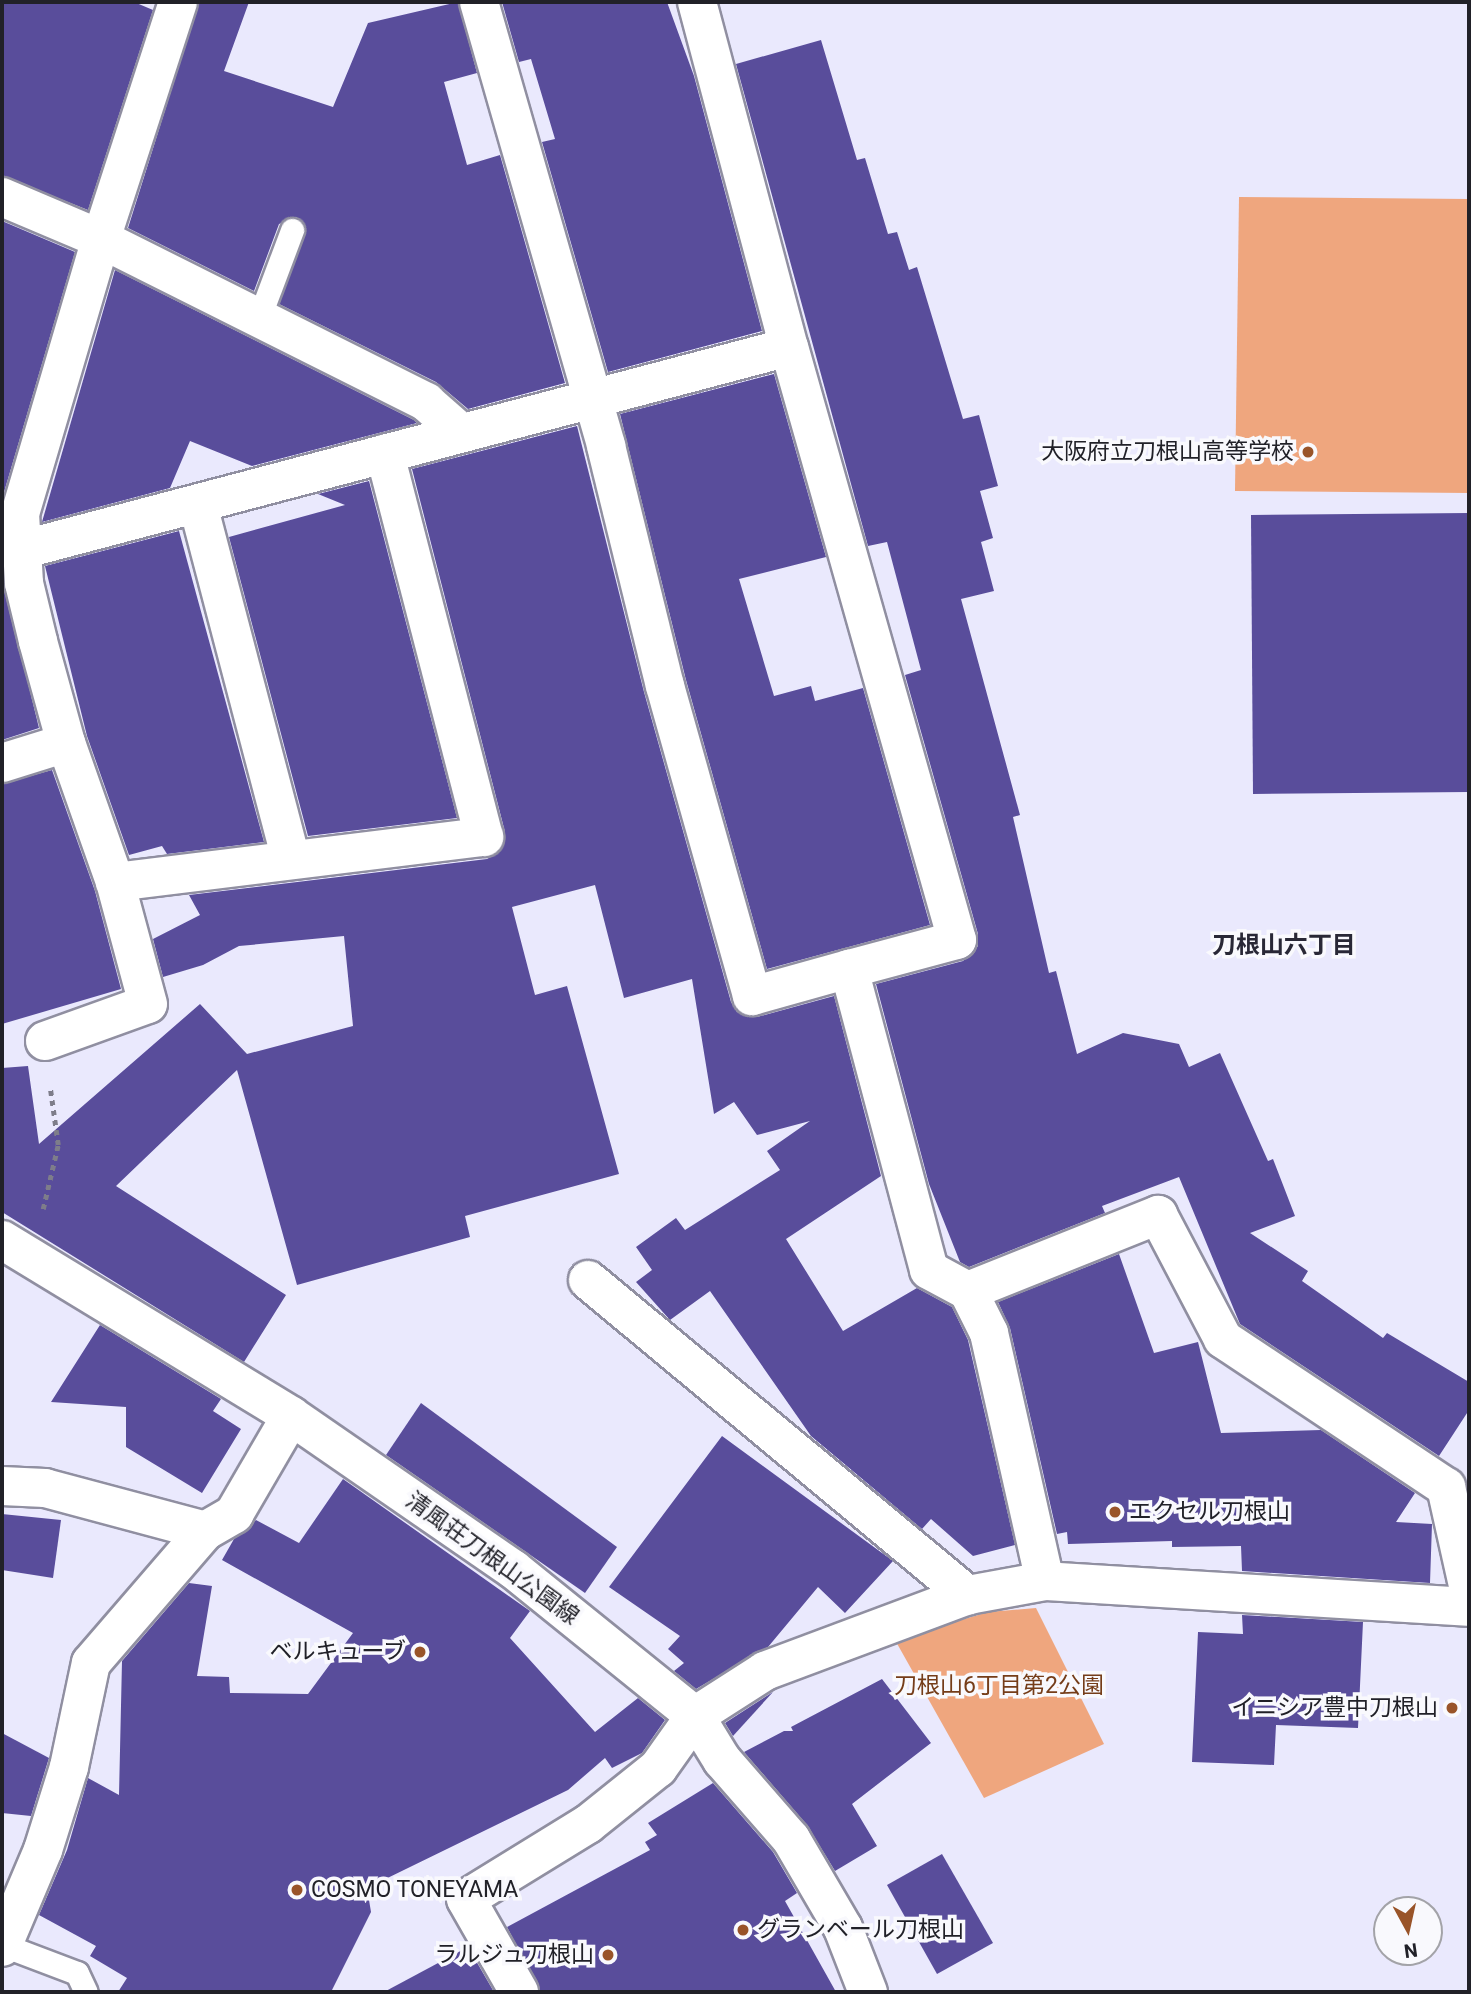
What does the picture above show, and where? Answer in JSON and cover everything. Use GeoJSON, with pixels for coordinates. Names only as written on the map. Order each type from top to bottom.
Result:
{"type":"FeatureCollection","features":[{"type":"Feature","properties":{"kind":"street"},"geometry":{"type":"LineString","coordinates":[[45,1041],[148,1004],[115,882],[66,743],[16,569],[20,514],[101,239],[178,2]]}},
{"type":"Feature","properties":{"kind":"street"},"geometry":{"type":"LineString","coordinates":[[479,2],[588,397],[606,446],[665,686],[752,996],[957,940],[789,347],[697,2]]}},
{"type":"Feature","properties":{"kind":"street"},"geometry":{"type":"LineString","coordinates":[[2,197],[101,239],[426,401],[459,431]]}},
{"type":"Feature","properties":{"kind":"street"},"geometry":{"type":"LineString","coordinates":[[16,569],[198,505],[459,431],[789,347]]}},
{"type":"Feature","properties":{"kind":"street"},"geometry":{"type":"LineString","coordinates":[[115,882],[484,836],[385,454]]}},
{"type":"Feature","properties":{"kind":"street"},"geometry":{"type":"LineString","coordinates":[[198,505],[291,859]]}},
{"type":"Feature","properties":{"kind":"street"},"geometry":{"type":"LineString","coordinates":[[2,764],[66,743]]}},
{"type":"Feature","properties":{"kind":"street"},"geometry":{"type":"LineString","coordinates":[[849,969],[929,1269],[968,1291],[989,1333],[1045,1581]]}},
{"type":"Feature","properties":{"kind":"street"},"geometry":{"type":"LineString","coordinates":[[968,1291],[1157,1215],[1223,1339],[1446,1487],[1469,1590]]}},
{"type":"Feature","properties":{"kind":"street","name":"清風荘刀根山公園線"},"geometry":{"type":"LineString","coordinates":[[10,1244],[291,1416],[513,1569],[695,1716],[722,1760],[791,1839],[843,1928],[868,1992]]}},
{"type":"Feature","properties":{"kind":"street"},"geometry":{"type":"LineString","coordinates":[[588,1280],[968,1595]]}},
{"type":"Feature","properties":{"kind":"street"},"geometry":{"type":"LineString","coordinates":[[2,1946],[47,1838],[69,1767],[91,1663],[205,1531],[234,1514],[291,1416]]}},
{"type":"Feature","properties":{"kind":"street"},"geometry":{"type":"LineString","coordinates":[[2,1486],[70,1494],[205,1531]]}},
{"type":"Feature","properties":{"kind":"street"},"geometry":{"type":"LineString","coordinates":[[519,1992],[466,1899],[588,1824],[648,1776],[695,1716],[765,1671],[968,1595],[1045,1581],[1469,1607]]}},
{"type":"Feature","properties":{"kind":"lane"},"geometry":{"type":"LineString","coordinates":[[259,318],[292,230]]}},
{"type":"Feature","properties":{"kind":"lane"},"geometry":{"type":"LineString","coordinates":[[2,1946],[77,1973],[86,1992]]}},
{"type":"Feature","properties":{"kind":"path"},"geometry":{"type":"LineString","coordinates":[[10,1244],[42,1212],[58,1145],[45,1041]]}},
{"type":"Feature","properties":{"kind":"green space"},"geometry":{"type":"Polygon","coordinates":[[[1239,197],[1469,199],[1469,493],[1235,491],[1239,197]]]}},
{"type":"Feature","properties":{"kind":"green space","name":"刀根山6丁目第2公園"},"geometry":{"type":"Polygon","coordinates":[[[1036,1608],[1104,1744],[984,1798],[895,1640],[988,1612],[1036,1608]]]}},
{"type":"Feature","properties":{"kind":"building"},"geometry":{"type":"Polygon","coordinates":[[[2,2],[134,2],[153,10],[88,210],[2,176],[2,2]]]}},
{"type":"Feature","properties":{"kind":"building"},"geometry":{"type":"Polygon","coordinates":[[[199,2],[249,2],[224,71],[333,107],[368,23],[458,2],[477,73],[444,82],[467,165],[500,155],[565,383],[468,409],[436,382],[279,304],[305,234],[303,222],[296,217],[279,224],[254,291],[128,228],[199,2]]]}},
{"type":"Feature","properties":{"kind":"building"},"geometry":{"type":"Polygon","coordinates":[[[502,2],[667,2],[694,76],[762,331],[608,372],[542,142],[555,139],[531,59],[519,62],[502,2]]]}},
{"type":"Feature","properties":{"kind":"building"},"geometry":{"type":"Polygon","coordinates":[[[821,40],[857,160],[865,158],[888,234],[897,232],[909,270],[917,267],[963,419],[979,415],[998,486],[980,491],[993,538],[981,542],[994,591],[961,599],[1020,815],[1013,817],[1049,973],[1056,971],[1077,1054],[1123,1033],[1179,1044],[1189,1067],[1220,1053],[1268,1161],[1273,1159],[1295,1216],[1250,1233],[1308,1271],[1302,1281],[1383,1338],[1387,1333],[1469,1382],[1469,1410],[1439,1456],[1240,1324],[1179,1177],[1102,1206],[1105,1213],[969,1267],[960,1262],[929,1184],[876,984],[963,961],[978,946],[978,934],[905,675],[921,670],[887,542],[868,546],[736,64],[821,40]]]}},
{"type":"Feature","properties":{"kind":"building"},"geometry":{"type":"Polygon","coordinates":[[[2,221],[75,252],[2,499],[2,221]]]}},
{"type":"Feature","properties":{"kind":"building"},"geometry":{"type":"Polygon","coordinates":[[[115,270],[417,423],[252,466],[190,441],[170,488],[42,522],[115,270]]]}},
{"type":"Feature","properties":{"kind":"building"},"geometry":{"type":"Polygon","coordinates":[[[774,374],[826,557],[739,579],[774,696],[811,686],[815,701],[863,688],[930,925],[767,969],[686,680],[620,414],[774,374]]]}},
{"type":"Feature","properties":{"kind":"building"},"geometry":{"type":"Polygon","coordinates":[[[577,426],[644,692],[731,1002],[737,1012],[757,1017],[834,996],[881,1176],[786,1239],[843,1331],[917,1288],[952,1307],[968,1340],[1015,1545],[973,1556],[931,1519],[922,1529],[811,1436],[710,1291],[670,1320],[636,1282],[652,1270],[636,1247],[676,1218],[685,1230],[780,1170],[767,1151],[810,1121],[757,1135],[734,1102],[714,1114],[692,979],[624,998],[595,885],[512,907],[535,995],[567,986],[619,1174],[465,1216],[470,1237],[297,1285],[237,1070],[116,1186],[286,1295],[244,1362],[2,1212],[2,1068],[28,1066],[39,1144],[200,1004],[247,1054],[353,1026],[344,936],[239,946],[203,965],[163,977],[153,939],[200,915],[189,895],[487,859],[498,853],[505,832],[412,469],[577,426]]]}},
{"type":"Feature","properties":{"kind":"building"},"geometry":{"type":"Polygon","coordinates":[[[369,481],[457,818],[308,836],[229,537],[345,505],[318,494],[369,481]]]}},
{"type":"Feature","properties":{"kind":"building"},"geometry":{"type":"Polygon","coordinates":[[[1469,513],[1469,792],[1253,794],[1251,515],[1469,513]]]}},
{"type":"Feature","properties":{"kind":"building"},"geometry":{"type":"Polygon","coordinates":[[[179,531],[264,842],[167,854],[162,846],[129,855],[87,736],[45,566],[179,531]]]}},
{"type":"Feature","properties":{"kind":"building"},"geometry":{"type":"Polygon","coordinates":[[[2,577],[39,728],[2,740],[2,577]]]}},
{"type":"Feature","properties":{"kind":"building"},"geometry":{"type":"Polygon","coordinates":[[[52,770],[95,891],[121,989],[2,1024],[2,784],[52,770]]]}},
{"type":"Feature","properties":{"kind":"building"},"geometry":{"type":"Polygon","coordinates":[[[1119,1254],[1154,1353],[1198,1342],[1221,1433],[1321,1430],[1415,1493],[1396,1522],[1432,1524],[1430,1583],[1242,1571],[1241,1546],[1172,1547],[1172,1541],[1068,1544],[1067,1532],[1057,1534],[1010,1328],[998,1302],[1119,1254]]]}},
{"type":"Feature","properties":{"kind":"building"},"geometry":{"type":"Polygon","coordinates":[[[100,1325],[221,1399],[213,1411],[241,1429],[202,1493],[126,1447],[126,1407],[51,1402],[100,1325]]]}},
{"type":"Feature","properties":{"kind":"building"},"geometry":{"type":"Polygon","coordinates":[[[421,1403],[617,1547],[585,1593],[386,1455],[421,1403]]]}},
{"type":"Feature","properties":{"kind":"building"},"geometry":{"type":"Polygon","coordinates":[[[722,1436],[893,1561],[845,1613],[818,1587],[768,1647],[696,1689],[674,1671],[684,1663],[668,1649],[680,1636],[609,1587],[722,1436]]]}},
{"type":"Feature","properties":{"kind":"building"},"geometry":{"type":"Polygon","coordinates":[[[343,1479],[530,1611],[510,1638],[595,1732],[638,1698],[665,1720],[642,1753],[612,1768],[605,1758],[568,1790],[367,1888],[371,1912],[331,1992],[118,1992],[127,1978],[90,1956],[96,1946],[39,1915],[67,1850],[88,1778],[119,1795],[122,1661],[189,1583],[212,1586],[197,1676],[229,1677],[230,1693],[308,1694],[353,1633],[222,1560],[234,1539],[256,1520],[299,1543],[343,1479]]]}},
{"type":"Feature","properties":{"kind":"building"},"geometry":{"type":"Polygon","coordinates":[[[2,1514],[61,1520],[53,1578],[2,1570],[2,1514]]]}},
{"type":"Feature","properties":{"kind":"building"},"geometry":{"type":"Polygon","coordinates":[[[1242,1615],[1363,1622],[1358,1728],[1276,1725],[1274,1765],[1192,1762],[1198,1632],[1243,1634],[1242,1615]]]}},
{"type":"Feature","properties":{"kind":"building"},"geometry":{"type":"Polygon","coordinates":[[[882,1679],[931,1743],[852,1804],[877,1846],[835,1871],[807,1825],[744,1752],[784,1731],[793,1731],[791,1727],[882,1679]]]}},
{"type":"Feature","properties":{"kind":"building"},"geometry":{"type":"Polygon","coordinates":[[[773,1692],[733,1736],[725,1723],[773,1692]]]}},
{"type":"Feature","properties":{"kind":"building"},"geometry":{"type":"Polygon","coordinates":[[[2,1733],[49,1758],[31,1816],[2,1813],[2,1733]]]}},
{"type":"Feature","properties":{"kind":"building"},"geometry":{"type":"Polygon","coordinates":[[[713,1783],[773,1852],[797,1893],[785,1901],[836,1992],[541,1992],[507,1927],[650,1850],[645,1842],[657,1835],[648,1823],[713,1783]]]}},
{"type":"Feature","properties":{"kind":"building"},"geometry":{"type":"Polygon","coordinates":[[[942,1854],[993,1943],[937,1974],[887,1885],[942,1854]]]}},
{"type":"Feature","properties":{"kind":"building"},"geometry":{"type":"Polygon","coordinates":[[[468,1947],[494,1992],[384,1992],[468,1947]]]}},
{"type":"Feature","properties":{"kind":"place","name":"大阪府立刀根山高等学校"},"geometry":{"type":"Point","coordinates":[1308,452]}},
{"type":"Feature","properties":{"kind":"place","name":"エクセル刀根山"},"geometry":{"type":"Point","coordinates":[1115,1512]}},
{"type":"Feature","properties":{"kind":"place","name":"ベルキューブ"},"geometry":{"type":"Point","coordinates":[420,1652]}},
{"type":"Feature","properties":{"kind":"place","name":"イニシア豊中刀根山"},"geometry":{"type":"Point","coordinates":[1452,1708]}},
{"type":"Feature","properties":{"kind":"place","name":"COSMO TONEYAMA"},"geometry":{"type":"Point","coordinates":[297,1890]}},
{"type":"Feature","properties":{"kind":"place","name":"グランベール刀根山"},"geometry":{"type":"Point","coordinates":[743,1930]}},
{"type":"Feature","properties":{"kind":"place","name":"ラルジュ刀根山"},"geometry":{"type":"Point","coordinates":[608,1955]}},
{"type":"Feature","properties":{"kind":"district","name":"刀根山六丁目"},"geometry":{"type":"Point","coordinates":[1284,946]}}]}
